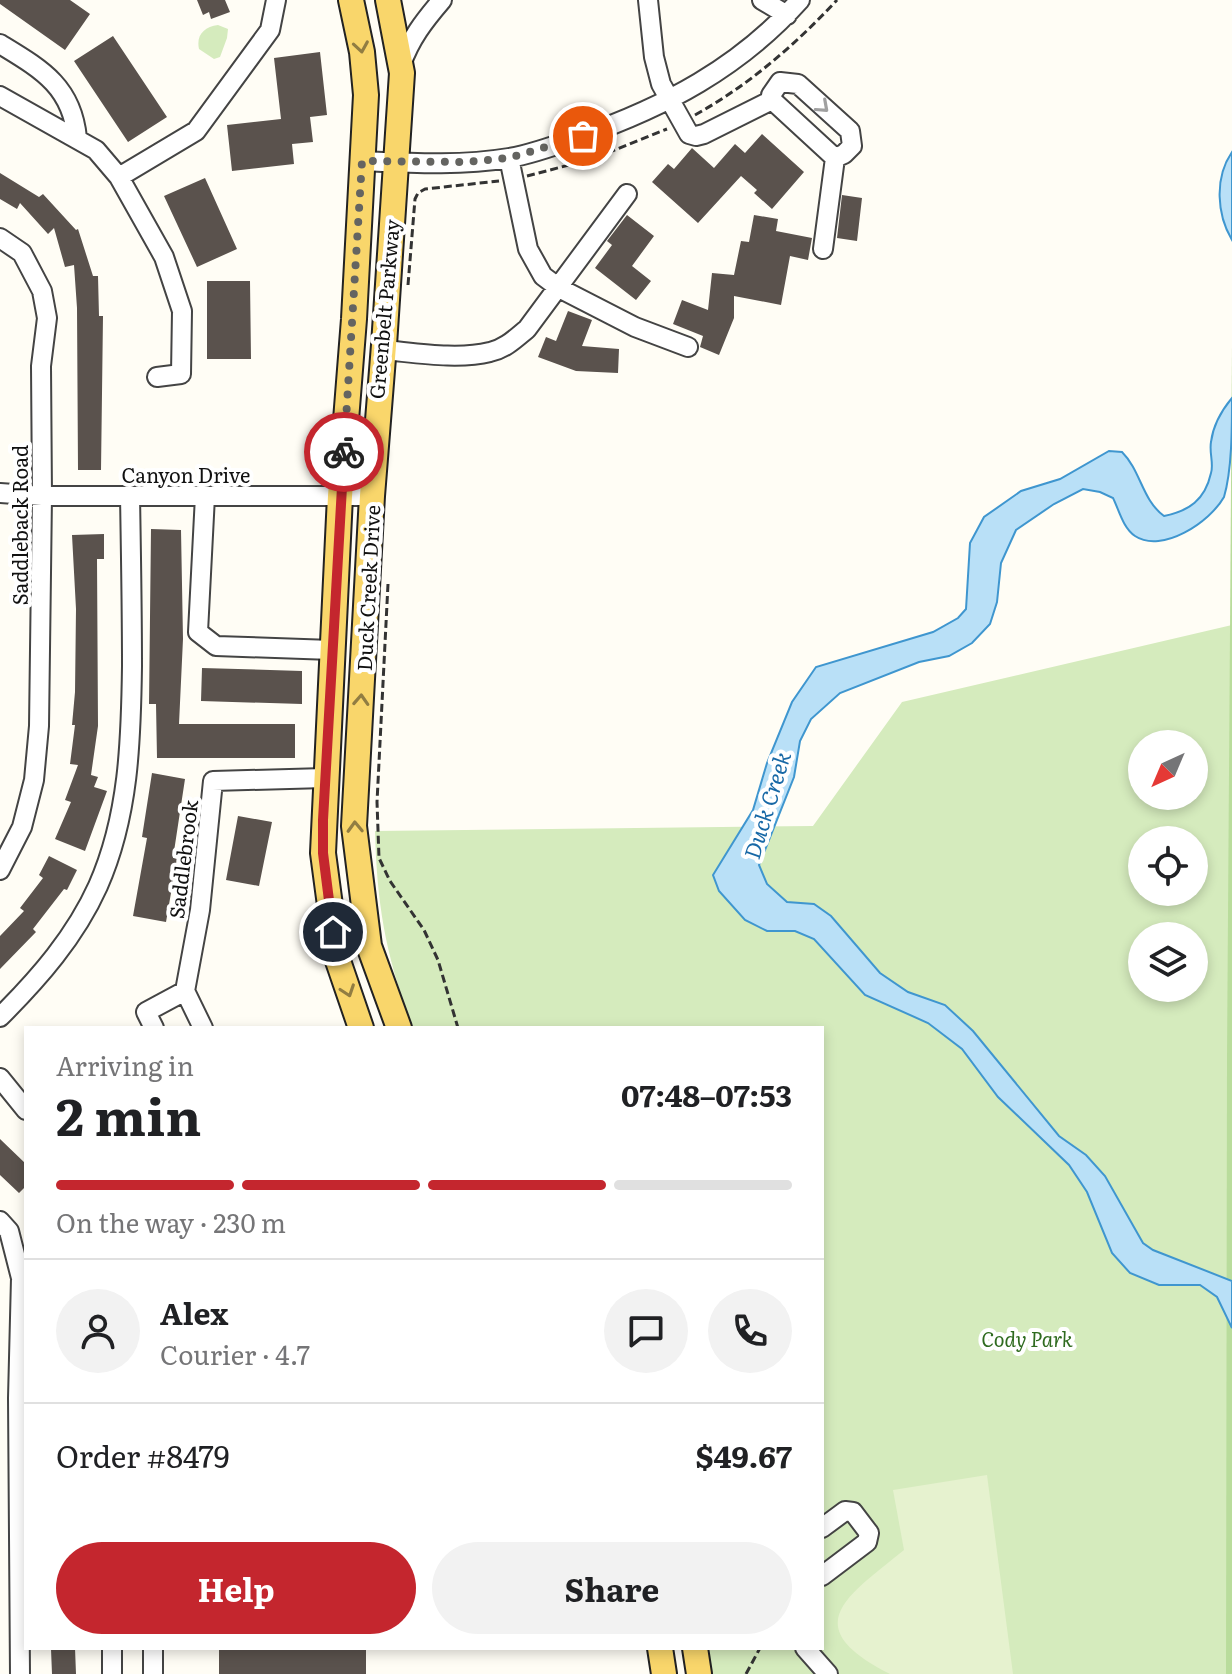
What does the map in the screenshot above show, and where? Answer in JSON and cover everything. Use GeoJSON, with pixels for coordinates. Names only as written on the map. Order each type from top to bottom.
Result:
{"type":"FeatureCollection","features":[{"type":"Feature","properties":{"kind":"main road","name":"Duck Creek Drive"},"geometry":{"type":"LineString","coordinates":[[351,0],[362,52],[366,95],[340,496],[323,853],[337,958],[360,1026]]}},
{"type":"Feature","properties":{"kind":"main road","name":"Duck Creek Drive"},"geometry":{"type":"LineString","coordinates":[[388,0],[401,65],[354,826],[369,946],[398,1026]]}},
{"type":"Feature","properties":{"kind":"main road"},"geometry":{"type":"LineString","coordinates":[[325,778],[357,778]]}},
{"type":"Feature","properties":{"kind":"main road"},"geometry":{"type":"LineString","coordinates":[[661,1650],[664,1674]]}},
{"type":"Feature","properties":{"kind":"main road"},"geometry":{"type":"LineString","coordinates":[[695,1650],[699,1674]]}},
{"type":"Feature","properties":{"kind":"street"},"geometry":{"type":"LineString","coordinates":[[119,177],[196,131],[270,30],[276,0]]}},
{"type":"Feature","properties":{"kind":"street"},"geometry":{"type":"LineString","coordinates":[[401,65],[413,35],[442,0]]}},
{"type":"Feature","properties":{"kind":"street"},"geometry":{"type":"LineString","coordinates":[[648,0],[654,57],[661,84],[689,134],[696,136],[772,100]]}},
{"type":"Feature","properties":{"kind":"street"},"geometry":{"type":"LineString","coordinates":[[762,0],[787,15]]}},
{"type":"Feature","properties":{"kind":"street"},"geometry":{"type":"LineString","coordinates":[[362,161],[465,162],[509,158],[633,118],[670,101],[740,58],[800,0]]}},
{"type":"Feature","properties":{"kind":"street"},"geometry":{"type":"LineString","coordinates":[[0,44],[48,73],[75,116],[77,138]]}},
{"type":"Feature","properties":{"kind":"street"},"geometry":{"type":"LineString","coordinates":[[780,82],[798,84],[850,131],[852,146],[835,158],[772,100],[771,95],[780,82]]}},
{"type":"Feature","properties":{"kind":"street"},"geometry":{"type":"LineString","coordinates":[[0,96],[96,150],[119,177],[164,257],[182,311],[181,374],[157,377]]}},
{"type":"Feature","properties":{"kind":"street"},"geometry":{"type":"LineString","coordinates":[[509,158],[528,249],[543,276],[559,288],[635,327],[688,347]]}},
{"type":"Feature","properties":{"kind":"street"},"geometry":{"type":"LineString","coordinates":[[823,249],[835,158]]}},
{"type":"Feature","properties":{"kind":"street"},"geometry":{"type":"LineString","coordinates":[[384,350],[461,355],[491,352],[511,343],[527,329],[559,288],[627,194]]}},
{"type":"Feature","properties":{"kind":"street","name":"Saddleback Road"},"geometry":{"type":"LineString","coordinates":[[0,238],[22,253],[42,291],[47,318],[41,366],[39,726],[34,780],[22,827],[0,870]]}},
{"type":"Feature","properties":{"kind":"street","name":"Canyon Drive"},"geometry":{"type":"LineString","coordinates":[[0,493],[42,496],[372,496]]}},
{"type":"Feature","properties":{"kind":"street"},"geometry":{"type":"LineString","coordinates":[[0,1017],[35,981],[77,925],[98,886],[125,797],[131,733],[130,496]]}},
{"type":"Feature","properties":{"kind":"street"},"geometry":{"type":"LineString","coordinates":[[205,496],[198,632],[216,646],[332,650]]}},
{"type":"Feature","properties":{"kind":"street","name":"Saddlebrook"},"geometry":{"type":"LineString","coordinates":[[185,991],[200,910],[213,781],[325,778]]}},
{"type":"Feature","properties":{"kind":"street"},"geometry":{"type":"LineString","coordinates":[[153,1026],[146,1012],[185,991],[202,1026]]}},
{"type":"Feature","properties":{"kind":"street"},"geometry":{"type":"LineString","coordinates":[[3,1088],[24,1108]]}},
{"type":"Feature","properties":{"kind":"street"},"geometry":{"type":"LineString","coordinates":[[0,1221],[9,1231],[21,1278],[18,1398],[20,1674]]}},
{"type":"Feature","properties":{"kind":"street"},"geometry":{"type":"LineString","coordinates":[[824,1527],[845,1511],[853,1512],[869,1533],[867,1542],[824,1574]]}},
{"type":"Feature","properties":{"kind":"street"},"geometry":{"type":"LineString","coordinates":[[112,1650],[112,1674]]}},
{"type":"Feature","properties":{"kind":"street"},"geometry":{"type":"LineString","coordinates":[[153,1650],[153,1674]]}},
{"type":"Feature","properties":{"kind":"street"},"geometry":{"type":"LineString","coordinates":[[807,1650],[828,1674]]}},
{"type":"Feature","properties":{"kind":"path","name":"Greenbelt Parkway"},"geometry":{"type":"LineString","coordinates":[[408,287],[418,193],[425,189],[558,170],[682,122],[763,70],[837,0]]}},
{"type":"Feature","properties":{"kind":"path"},"geometry":{"type":"LineString","coordinates":[[388,585],[377,802],[379,858],[390,881],[424,930],[438,960],[457,1026]]}},
{"type":"Feature","properties":{"kind":"path"},"geometry":{"type":"LineString","coordinates":[[746,1674],[759,1650]]}},
{"type":"Feature","properties":{"kind":"green space"},"geometry":{"type":"Polygon","coordinates":[[[218,25],[228,29],[227,38],[220,57],[214,59],[199,49],[199,40],[205,30],[218,25]]]}},
{"type":"Feature","properties":{"kind":"green space"},"geometry":{"type":"Polygon","coordinates":[[[1232,344],[1232,1674],[1226,1674],[1227,1058],[1232,344]]]}},
{"type":"Feature","properties":{"kind":"green space","name":"Cody Park"},"geometry":{"type":"Polygon","coordinates":[[[1232,625],[1232,1674],[709,1674],[703,1650],[824,1650],[824,1026],[412,1026],[385,931],[375,831],[813,826],[902,702],[1232,625]]]}},
{"type":"Feature","properties":{"kind":"green space"},"geometry":{"type":"Polygon","coordinates":[[[987,1475],[1013,1674],[890,1674],[861,1657],[844,1641],[838,1626],[840,1611],[850,1597],[904,1550],[893,1490],[987,1475]]]}},
{"type":"Feature","properties":{"kind":"water"},"geometry":{"type":"Polygon","coordinates":[[[1232,152],[1232,240],[1223,219],[1220,185],[1232,152]]]}},
{"type":"Feature","properties":{"kind":"water","name":"Duck Creek"},"geometry":{"type":"Polygon","coordinates":[[[1232,398],[1230,462],[1224,497],[1197,525],[1171,538],[1146,541],[1127,528],[1113,498],[1083,489],[1016,530],[1001,563],[997,602],[990,624],[972,643],[949,656],[919,662],[840,693],[811,719],[800,741],[794,777],[759,865],[767,884],[787,902],[814,904],[831,916],[880,973],[908,992],[945,1005],[973,1031],[1059,1136],[1086,1155],[1105,1176],[1143,1243],[1153,1250],[1232,1281],[1232,1328],[1217,1297],[1200,1285],[1159,1285],[1130,1273],[1112,1253],[1087,1192],[1069,1165],[998,1097],[962,1049],[928,1023],[865,995],[814,939],[795,931],[767,931],[745,920],[719,891],[713,875],[753,810],[767,763],[792,702],[816,667],[933,632],[958,618],[966,609],[970,543],[984,517],[1021,491],[1060,479],[1109,451],[1122,452],[1151,502],[1164,516],[1195,503],[1205,490],[1212,469],[1214,430],[1232,398]]]}},
{"type":"Feature","properties":{"kind":"building"},"geometry":{"type":"Polygon","coordinates":[[[0,0],[70,0],[90,14],[65,50],[0,4],[0,0]]]}},
{"type":"Feature","properties":{"kind":"building"},"geometry":{"type":"Polygon","coordinates":[[[197,0],[225,0],[230,12],[211,19],[209,12],[203,15],[197,0]]]}},
{"type":"Feature","properties":{"kind":"building"},"geometry":{"type":"Polygon","coordinates":[[[113,36],[167,117],[128,142],[74,61],[113,36]]]}},
{"type":"Feature","properties":{"kind":"building"},"geometry":{"type":"Polygon","coordinates":[[[320,52],[327,115],[310,117],[313,142],[292,144],[294,164],[232,171],[227,125],[281,119],[274,58],[320,52]]]}},
{"type":"Feature","properties":{"kind":"building"},"geometry":{"type":"Polygon","coordinates":[[[762,134],[804,172],[772,209],[741,176],[698,223],[652,182],[668,164],[674,169],[692,148],[714,168],[735,144],[745,153],[762,134]]]}},
{"type":"Feature","properties":{"kind":"building"},"geometry":{"type":"Polygon","coordinates":[[[0,173],[39,197],[43,194],[78,229],[93,276],[98,276],[99,316],[103,316],[101,470],[78,470],[74,265],[65,267],[54,228],[48,234],[20,203],[17,209],[0,199],[0,173]]]}},
{"type":"Feature","properties":{"kind":"building"},"geometry":{"type":"Polygon","coordinates":[[[205,178],[237,249],[197,267],[164,196],[205,178]]]}},
{"type":"Feature","properties":{"kind":"building"},"geometry":{"type":"Polygon","coordinates":[[[842,195],[862,198],[857,241],[837,238],[842,195]]]}},
{"type":"Feature","properties":{"kind":"building"},"geometry":{"type":"Polygon","coordinates":[[[627,215],[654,236],[632,266],[651,281],[636,300],[595,268],[612,245],[607,241],[627,215]]]}},
{"type":"Feature","properties":{"kind":"building"},"geometry":{"type":"Polygon","coordinates":[[[754,215],[778,219],[776,231],[812,238],[808,260],[790,256],[781,305],[734,296],[734,318],[719,355],[700,347],[703,336],[673,324],[682,300],[708,310],[712,273],[734,275],[741,241],[749,242],[754,215]]]}},
{"type":"Feature","properties":{"kind":"building"},"geometry":{"type":"Polygon","coordinates":[[[207,281],[250,281],[251,359],[207,359],[207,281]]]}},
{"type":"Feature","properties":{"kind":"building"},"geometry":{"type":"Polygon","coordinates":[[[568,311],[592,320],[582,346],[619,349],[618,373],[576,371],[538,357],[546,337],[556,341],[568,311]]]}},
{"type":"Feature","properties":{"kind":"building"},"geometry":{"type":"Polygon","coordinates":[[[151,529],[181,530],[183,639],[179,724],[295,724],[295,758],[157,758],[156,704],[149,704],[151,529]]]}},
{"type":"Feature","properties":{"kind":"building"},"geometry":{"type":"Polygon","coordinates":[[[104,534],[104,559],[97,559],[98,726],[91,775],[98,777],[94,787],[107,791],[85,851],[55,839],[71,802],[65,800],[78,765],[70,764],[75,725],[72,725],[76,609],[72,535],[104,534]]]}},
{"type":"Feature","properties":{"kind":"building"},"geometry":{"type":"Polygon","coordinates":[[[202,668],[302,671],[302,704],[201,701],[202,668]]]}},
{"type":"Feature","properties":{"kind":"building"},"geometry":{"type":"Polygon","coordinates":[[[152,773],[185,779],[173,858],[177,858],[166,922],[133,916],[147,838],[142,837],[152,773]]]}},
{"type":"Feature","properties":{"kind":"building"},"geometry":{"type":"Polygon","coordinates":[[[238,816],[272,822],[259,886],[226,880],[238,816]]]}},
{"type":"Feature","properties":{"kind":"building"},"geometry":{"type":"Polygon","coordinates":[[[49,856],[77,870],[67,890],[64,889],[33,929],[36,932],[0,969],[0,936],[24,911],[20,908],[43,878],[39,875],[49,856]]]}},
{"type":"Feature","properties":{"kind":"building"},"geometry":{"type":"Polygon","coordinates":[[[0,1139],[24,1162],[24,1188],[19,1193],[0,1175],[0,1139]]]}},
{"type":"Feature","properties":{"kind":"building"},"geometry":{"type":"Polygon","coordinates":[[[51,1650],[75,1650],[76,1674],[52,1674],[51,1650]]]}},
{"type":"Feature","properties":{"kind":"building"},"geometry":{"type":"Polygon","coordinates":[[[219,1650],[366,1650],[366,1674],[219,1674],[219,1650]]]}},
{"type":"Feature","properties":{"kind":"way so far"},"geometry":{"type":"LineString","coordinates":[[344,452],[362,161],[465,162],[509,158],[583,136]]}},
{"type":"Feature","properties":{"kind":"route"},"geometry":{"type":"LineString","coordinates":[[333,932],[323,853],[323,820],[344,452]]}}]}
